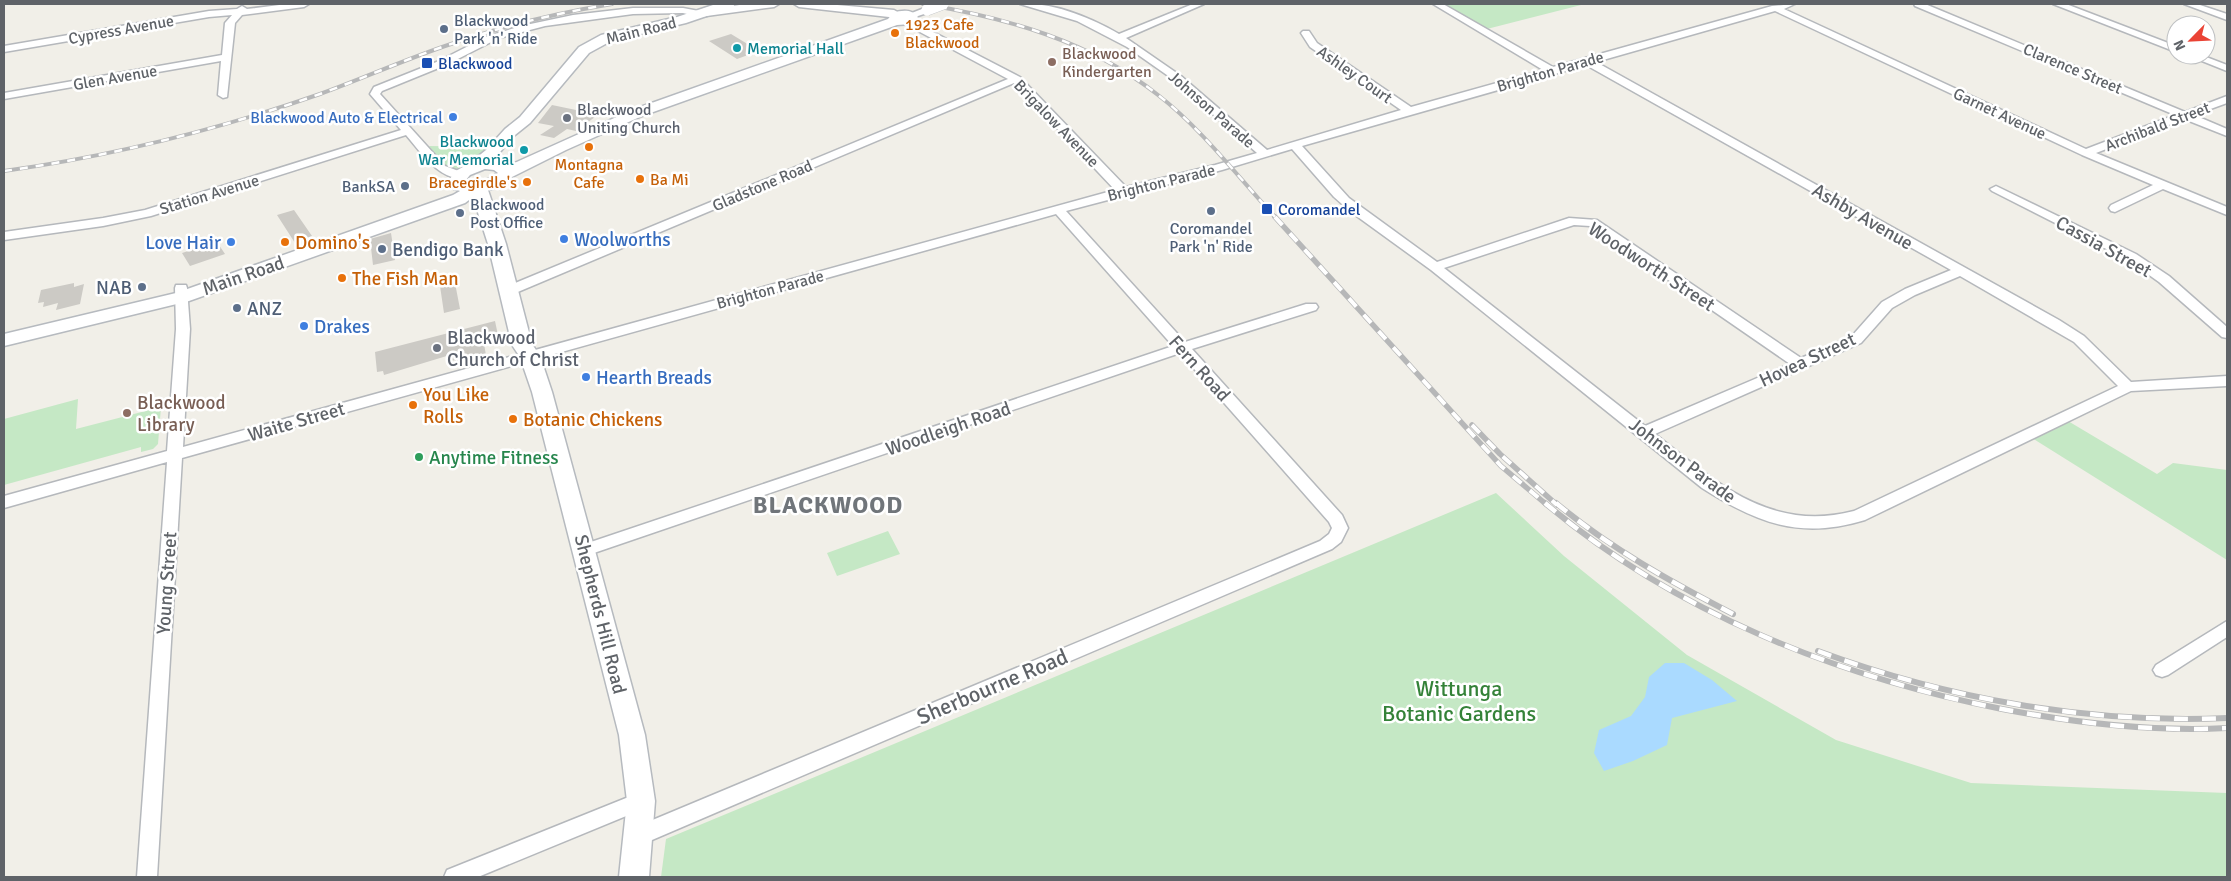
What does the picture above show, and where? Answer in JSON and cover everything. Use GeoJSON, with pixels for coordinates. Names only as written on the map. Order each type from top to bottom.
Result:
{"type":"FeatureCollection","features":[{"type":"Feature","properties":{"kind":"main road","name":"Main Road"},"geometry":{"type":"LineString","coordinates":[[476,167],[492,153],[510,132],[526,120],[562,74],[593,43],[613,36],[671,23],[728,4]]}},
{"type":"Feature","properties":{"kind":"main road"},"geometry":{"type":"LineString","coordinates":[[482,183],[637,112],[774,66],[902,18]]}},
{"type":"Feature","properties":{"kind":"main road","name":"Main Road"},"geometry":{"type":"LineString","coordinates":[[4,340],[182,292],[426,205],[482,183],[521,132],[526,120]]}},
{"type":"Feature","properties":{"kind":"main road"},"geometry":{"type":"LineString","coordinates":[[476,167],[482,183]]}},
{"type":"Feature","properties":{"kind":"main road"},"geometry":{"type":"LineString","coordinates":[[476,167],[482,183]]}},
{"type":"Feature","properties":{"kind":"main road","name":"Shepherds Hill Road"},"geometry":{"type":"LineString","coordinates":[[482,183],[514,288],[522,345],[530,356],[542,392],[632,735],[641,801],[634,877]]}},
{"type":"Feature","properties":{"kind":"main road","name":"Main Road"},"geometry":{"type":"LineString","coordinates":[[4,330],[182,292]]}},
{"type":"Feature","properties":{"kind":"street"},"geometry":{"type":"LineString","coordinates":[[224,95],[230,23],[246,4]]}},
{"type":"Feature","properties":{"kind":"street","name":"Cypress Avenue"},"geometry":{"type":"LineString","coordinates":[[4,49],[209,14],[304,4]]}},
{"type":"Feature","properties":{"kind":"street"},"geometry":{"type":"LineString","coordinates":[[482,183],[441,168],[375,94],[378,89],[451,59],[484,41],[504,33],[562,19],[618,9],[678,6],[693,10],[699,14],[774,4]]}},
{"type":"Feature","properties":{"kind":"street"},"geometry":{"type":"LineString","coordinates":[[799,4],[894,13],[902,18],[943,4]]}},
{"type":"Feature","properties":{"kind":"street","name":"Johnson Parade"},"geometry":{"type":"LineString","coordinates":[[1025,4],[1082,20],[1118,38],[1168,70],[1264,153]]}},
{"type":"Feature","properties":{"kind":"street"},"geometry":{"type":"LineString","coordinates":[[1118,38],[1200,4]]}},
{"type":"Feature","properties":{"kind":"street"},"geometry":{"type":"LineString","coordinates":[[1437,4],[1552,71]]}},
{"type":"Feature","properties":{"kind":"street","name":"Brighton Parade"},"geometry":{"type":"LineString","coordinates":[[530,356],[1123,191],[1218,168],[1409,111],[1791,4]]}},
{"type":"Feature","properties":{"kind":"street","name":"Clarence Street"},"geometry":{"type":"LineString","coordinates":[[1918,4],[2227,132]]}},
{"type":"Feature","properties":{"kind":"street"},"geometry":{"type":"LineString","coordinates":[[2058,4],[2166,45]]}},
{"type":"Feature","properties":{"kind":"street"},"geometry":{"type":"LineString","coordinates":[[2189,4],[2227,18]]}},
{"type":"Feature","properties":{"kind":"street","name":"Garnet Avenue"},"geometry":{"type":"LineString","coordinates":[[1775,8],[2086,152],[2227,211]]}},
{"type":"Feature","properties":{"kind":"street","name":"Brigalow Avenue"},"geometry":{"type":"LineString","coordinates":[[902,18],[1016,79],[1123,191]]}},
{"type":"Feature","properties":{"kind":"street","name":"Ashley Court"},"geometry":{"type":"LineString","coordinates":[[1306,33],[1313,45],[1409,111]]}},
{"type":"Feature","properties":{"kind":"street","name":"Glen Avenue"},"geometry":{"type":"LineString","coordinates":[[4,96],[226,57]]}},
{"type":"Feature","properties":{"kind":"street","name":"Ashby Avenue"},"geometry":{"type":"LineString","coordinates":[[1588,61],[2079,339],[2128,387]]}},
{"type":"Feature","properties":{"kind":"street","name":"Gladstone Road"},"geometry":{"type":"LineString","coordinates":[[514,288],[1016,79]]}},
{"type":"Feature","properties":{"kind":"street","name":"Archibald Street"},"geometry":{"type":"LineString","coordinates":[[2086,152],[2227,99]]}},
{"type":"Feature","properties":{"kind":"street","name":"Station Avenue"},"geometry":{"type":"LineString","coordinates":[[4,236],[102,222],[146,213],[409,131]]}},
{"type":"Feature","properties":{"kind":"street","name":"Johnson Parade"},"geometry":{"type":"LineString","coordinates":[[1294,144],[1344,200],[1435,267],[1645,432],[1708,484],[1732,500],[1760,514],[1792,522],[1840,523],[1859,516],[2128,387],[2227,381]]}},
{"type":"Feature","properties":{"kind":"street"},"geometry":{"type":"LineString","coordinates":[[2115,208],[2164,184]]}},
{"type":"Feature","properties":{"kind":"street","name":"Cassia Street"},"geometry":{"type":"LineString","coordinates":[[1996,189],[2132,257],[2164,279],[2227,334]]}},
{"type":"Feature","properties":{"kind":"street","name":"Fern Road"},"geometry":{"type":"LineString","coordinates":[[1058,209],[1336,519],[1340,528]]}},
{"type":"Feature","properties":{"kind":"street","name":"Woodworth Street"},"geometry":{"type":"LineString","coordinates":[[1435,267],[1573,221],[1586,221],[1593,223],[1800,364]]}},
{"type":"Feature","properties":{"kind":"street","name":"Hovea Street"},"geometry":{"type":"LineString","coordinates":[[1645,432],[1856,340],[1887,305],[1910,292],[1960,271]]}},
{"type":"Feature","properties":{"kind":"street","name":"Young Street"},"geometry":{"type":"LineString","coordinates":[[147,877],[183,329],[182,292]]}},
{"type":"Feature","properties":{"kind":"street","name":"Woodleigh Road"},"geometry":{"type":"LineString","coordinates":[[585,550],[1182,348],[1310,307]]}},
{"type":"Feature","properties":{"kind":"street","name":"Waite Street"},"geometry":{"type":"LineString","coordinates":[[4,502],[530,356]]}},
{"type":"Feature","properties":{"kind":"street","name":"Sherbourne Road"},"geometry":{"type":"LineString","coordinates":[[638,836],[1326,545],[1336,538],[1340,528]]}},
{"type":"Feature","properties":{"kind":"street"},"geometry":{"type":"LineString","coordinates":[[2162,670],[2227,628]]}},
{"type":"Feature","properties":{"kind":"street"},"geometry":{"type":"LineString","coordinates":[[454,877],[641,801]]}},
{"type":"Feature","properties":{"kind":"green space"},"geometry":{"type":"Polygon","coordinates":[[[1437,4],[1585,4],[1483,30],[1437,4]]]}},
{"type":"Feature","properties":{"kind":"green space"},"geometry":{"type":"Polygon","coordinates":[[[429,146],[493,147],[475,161],[455,171],[445,167],[429,146]]]}},
{"type":"Feature","properties":{"kind":"green space"},"geometry":{"type":"Polygon","coordinates":[[[78,399],[76,429],[161,407],[158,444],[153,449],[141,452],[141,447],[4,485],[4,419],[78,399]]]}},
{"type":"Feature","properties":{"kind":"green space"},"geometry":{"type":"Polygon","coordinates":[[[2068,421],[2157,474],[2173,463],[2227,470],[2227,560],[2032,438],[2068,421]]]}},
{"type":"Feature","properties":{"kind":"green space","name":"Wittunga Botanic Gardens"},"geometry":{"type":"Polygon","coordinates":[[[1496,493],[1564,556],[1687,655],[1836,740],[1971,783],[2227,793],[2227,877],[661,877],[666,839],[1496,493]]]}},
{"type":"Feature","properties":{"kind":"green space"},"geometry":{"type":"Polygon","coordinates":[[[888,531],[900,554],[837,576],[827,553],[888,531]]]}},
{"type":"Feature","properties":{"kind":"water"},"geometry":{"type":"Polygon","coordinates":[[[1665,663],[1684,663],[1712,680],[1737,701],[1672,718],[1667,745],[1633,761],[1604,771],[1594,753],[1599,730],[1631,716],[1645,697],[1649,677],[1665,663]]]}},
{"type":"Feature","properties":{"kind":"building","name":"Memorial Hall"},"geometry":{"type":"Polygon","coordinates":[[[731,34],[759,51],[737,59],[709,41],[731,34]]]}},
{"type":"Feature","properties":{"kind":"building","name":"Blackwood Uniting Church"},"geometry":{"type":"Polygon","coordinates":[[[552,105],[576,110],[580,107],[583,111],[599,114],[576,131],[567,129],[554,138],[540,135],[554,126],[538,123],[552,105]]]}},
{"type":"Feature","properties":{"kind":"building"},"geometry":{"type":"Polygon","coordinates":[[[294,210],[312,236],[295,243],[277,215],[294,210]]]}},
{"type":"Feature","properties":{"kind":"building","name":"Bendigo Bank"},"geometry":{"type":"Polygon","coordinates":[[[391,233],[395,260],[373,265],[370,239],[391,233]]]}},
{"type":"Feature","properties":{"kind":"building"},"geometry":{"type":"Polygon","coordinates":[[[217,242],[225,254],[190,266],[182,253],[217,242]]]}},
{"type":"Feature","properties":{"kind":"building"},"geometry":{"type":"Polygon","coordinates":[[[74,283],[74,287],[84,284],[80,304],[56,310],[58,303],[43,307],[44,302],[38,303],[41,290],[74,283]]]}},
{"type":"Feature","properties":{"kind":"building"},"geometry":{"type":"Polygon","coordinates":[[[455,283],[460,309],[444,313],[440,286],[455,283]]]}},
{"type":"Feature","properties":{"kind":"building","name":"Blackwood Church of Christ"},"geometry":{"type":"Polygon","coordinates":[[[495,321],[499,340],[484,344],[486,355],[456,364],[455,360],[451,361],[450,355],[384,375],[383,371],[377,372],[375,352],[495,321]]]}},
{"type":"Feature","properties":{"kind":"railway"},"geometry":{"type":"LineString","coordinates":[[4,171],[124,150],[203,130],[320,94],[418,56],[490,31],[612,4]]}},
{"type":"Feature","properties":{"kind":"railway"},"geometry":{"type":"LineString","coordinates":[[923,4],[986,17],[1046,34],[1076,46],[1132,76],[1158,95],[1190,123],[1276,218]]}},
{"type":"Feature","properties":{"kind":"railway"},"geometry":{"type":"LineString","coordinates":[[1275,217],[1501,466],[1547,505]]}},
{"type":"Feature","properties":{"kind":"railway"},"geometry":{"type":"LineString","coordinates":[[1472,425],[1500,454],[1557,505]]}},
{"type":"Feature","properties":{"kind":"railway"},"geometry":{"type":"LineString","coordinates":[[1545,503],[1595,542],[1648,577],[1703,608],[1760,635],[1880,679],[2002,709],[2086,722],[2170,729],[2227,728]]}},
{"type":"Feature","properties":{"kind":"railway"},"geometry":{"type":"LineString","coordinates":[[1556,503],[1619,549],[1733,614]]}},
{"type":"Feature","properties":{"kind":"railway"},"geometry":{"type":"LineString","coordinates":[[1818,651],[1917,683],[2020,705],[2123,717],[2227,718]]}},
{"type":"Feature","properties":{"kind":"place","name":"Blackwood Park 'n' Ride"},"geometry":{"type":"Point","coordinates":[444,29]}},
{"type":"Feature","properties":{"kind":"place","name":"1923 Cafe Blackwood"},"geometry":{"type":"Point","coordinates":[895,33]}},
{"type":"Feature","properties":{"kind":"place","name":"Memorial Hall"},"geometry":{"type":"Point","coordinates":[737,48]}},
{"type":"Feature","properties":{"kind":"place","name":"Blackwood Kindergarten"},"geometry":{"type":"Point","coordinates":[1052,62]}},
{"type":"Feature","properties":{"kind":"place","name":"Blackwood"},"geometry":{"type":"Point","coordinates":[427,63]}},
{"type":"Feature","properties":{"kind":"place","name":"Blackwood Auto & Electrical"},"geometry":{"type":"Point","coordinates":[453,117]}},
{"type":"Feature","properties":{"kind":"place","name":"Blackwood Uniting Church"},"geometry":{"type":"Point","coordinates":[567,118]}},
{"type":"Feature","properties":{"kind":"place","name":"Montagna Cafe"},"geometry":{"type":"Point","coordinates":[589,147]}},
{"type":"Feature","properties":{"kind":"place","name":"Blackwood War Memorial"},"geometry":{"type":"Point","coordinates":[524,150]}},
{"type":"Feature","properties":{"kind":"place","name":"Ba Mi"},"geometry":{"type":"Point","coordinates":[640,179]}},
{"type":"Feature","properties":{"kind":"place","name":"Bracegirdle's"},"geometry":{"type":"Point","coordinates":[527,182]}},
{"type":"Feature","properties":{"kind":"place","name":"BankSA"},"geometry":{"type":"Point","coordinates":[405,186]}},
{"type":"Feature","properties":{"kind":"place","name":"Coromandel"},"geometry":{"type":"Point","coordinates":[1267,209]}},
{"type":"Feature","properties":{"kind":"place","name":"Coromandel Park 'n' Ride"},"geometry":{"type":"Point","coordinates":[1211,211]}},
{"type":"Feature","properties":{"kind":"place","name":"Blackwood Post Office"},"geometry":{"type":"Point","coordinates":[460,213]}},
{"type":"Feature","properties":{"kind":"place","name":"Woolworths"},"geometry":{"type":"Point","coordinates":[564,239]}},
{"type":"Feature","properties":{"kind":"place","name":"Love Hair"},"geometry":{"type":"Point","coordinates":[231,242]}},
{"type":"Feature","properties":{"kind":"place","name":"Domino's"},"geometry":{"type":"Point","coordinates":[285,242]}},
{"type":"Feature","properties":{"kind":"place","name":"Bendigo Bank"},"geometry":{"type":"Point","coordinates":[382,249]}},
{"type":"Feature","properties":{"kind":"place","name":"The Fish Man"},"geometry":{"type":"Point","coordinates":[342,278]}},
{"type":"Feature","properties":{"kind":"place","name":"NAB"},"geometry":{"type":"Point","coordinates":[142,287]}},
{"type":"Feature","properties":{"kind":"place","name":"ANZ"},"geometry":{"type":"Point","coordinates":[237,308]}},
{"type":"Feature","properties":{"kind":"place","name":"Drakes"},"geometry":{"type":"Point","coordinates":[304,326]}},
{"type":"Feature","properties":{"kind":"place","name":"Blackwood Church of Christ"},"geometry":{"type":"Point","coordinates":[437,348]}},
{"type":"Feature","properties":{"kind":"place","name":"Hearth Breads"},"geometry":{"type":"Point","coordinates":[586,377]}},
{"type":"Feature","properties":{"kind":"place","name":"You Like Rolls"},"geometry":{"type":"Point","coordinates":[413,405]}},
{"type":"Feature","properties":{"kind":"place","name":"Blackwood Library"},"geometry":{"type":"Point","coordinates":[127,413]}},
{"type":"Feature","properties":{"kind":"place","name":"Botanic Chickens"},"geometry":{"type":"Point","coordinates":[513,419]}},
{"type":"Feature","properties":{"kind":"place","name":"Anytime Fitness"},"geometry":{"type":"Point","coordinates":[419,457]}},
{"type":"Feature","properties":{"kind":"district","name":"BLACKWOOD"},"geometry":{"type":"Point","coordinates":[828,505]}}]}
